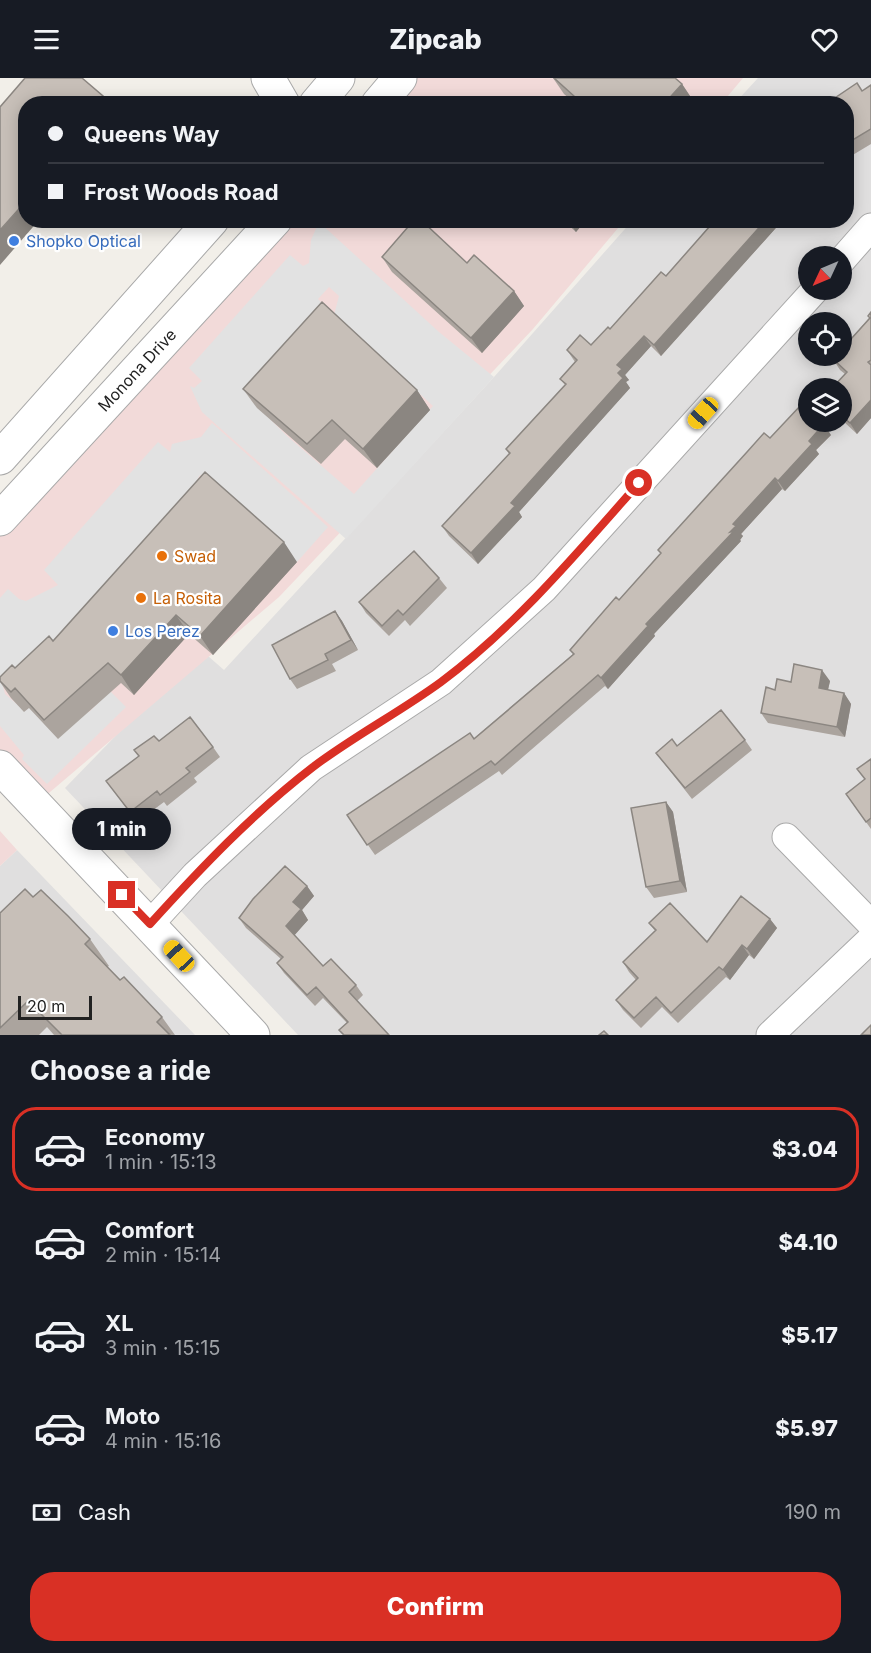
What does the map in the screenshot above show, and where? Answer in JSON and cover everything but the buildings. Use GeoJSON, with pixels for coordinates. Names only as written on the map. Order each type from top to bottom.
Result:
{"type":"FeatureCollection","features":[{"type":"Feature","properties":{"kind":"street"},"geometry":{"type":"LineString","coordinates":[[268,78],[278,96]]}},
{"type":"Feature","properties":{"kind":"street"},"geometry":{"type":"LineString","coordinates":[[323,96],[338,78]]}},
{"type":"Feature","properties":{"kind":"street"},"geometry":{"type":"LineString","coordinates":[[385,96],[400,78]]}},
{"type":"Feature","properties":{"kind":"street"},"geometry":{"type":"LineString","coordinates":[[852,249],[871,227]]}},
{"type":"Feature","properties":{"kind":"street"},"geometry":{"type":"LineString","coordinates":[[0,458],[205,228]]}},
{"type":"Feature","properties":{"kind":"street","name":"Monona Drive"},"geometry":{"type":"LineString","coordinates":[[0,519],[267,228]]}},
{"type":"Feature","properties":{"kind":"street"},"geometry":{"type":"LineString","coordinates":[[150,924],[195,875],[312,768],[441,682],[544,589],[806,300]]}},
{"type":"Feature","properties":{"kind":"street"},"geometry":{"type":"LineString","coordinates":[[0,767],[253,1035]]}},
{"type":"Feature","properties":{"kind":"street"},"geometry":{"type":"LineString","coordinates":[[786,837],[871,924]]}},
{"type":"Feature","properties":{"kind":"street"},"geometry":{"type":"LineString","coordinates":[[770,1035],[871,939]]}},
{"type":"Feature","properties":{"kind":"shaded area"},"geometry":{"type":"Polygon","coordinates":[[[400,78],[743,78],[728,96],[385,96],[400,78]]]}},
{"type":"Feature","properties":{"kind":"shaded area"},"geometry":{"type":"Polygon","coordinates":[[[758,78],[871,78],[871,1035],[298,1035],[65,788],[200,649],[224,670],[494,377],[626,228],[854,228],[854,96],[741,96],[758,78]]]}},
{"type":"Feature","properties":{"kind":"shaded area"},"geometry":{"type":"Polygon","coordinates":[[[269,228],[618,228],[533,329],[279,597],[36,804],[0,767],[0,519],[269,228]]]}},
{"type":"Feature","properties":{"kind":"shaded area"},"geometry":{"type":"Polygon","coordinates":[[[316,228],[326,228],[439,332],[494,377],[346,539],[202,412],[190,386],[194,388],[202,381],[189,368],[290,255],[303,266],[309,263],[311,240],[316,228]],[[329,287],[318,299],[330,312],[251,400],[287,436],[354,494],[433,406],[334,315],[339,296],[329,287]]]}},
{"type":"Feature","properties":{"kind":"shaded area"},"geometry":{"type":"Polygon","coordinates":[[[212,423],[328,527],[297,562],[200,475],[197,480],[215,495],[86,638],[3,686],[5,694],[25,711],[36,701],[89,712],[110,691],[126,707],[47,784],[22,759],[24,755],[0,726],[0,598],[8,589],[19,599],[26,601],[58,585],[44,570],[158,442],[170,452],[172,444],[201,437],[212,423]]]}},
{"type":"Feature","properties":{"kind":"shaded area"},"geometry":{"type":"Polygon","coordinates":[[[0,831],[17,850],[0,866],[0,831]]]}},
{"type":"Feature","properties":{"kind":"shaded area"},"geometry":{"type":"Polygon","coordinates":[[[17,850],[195,1035],[0,1035],[0,866],[17,850]]]}},
{"type":"Feature","properties":{"kind":"place","name":"Shopko Optical"},"geometry":{"type":"Point","coordinates":[14,241]}},
{"type":"Feature","properties":{"kind":"place","name":"Swad"},"geometry":{"type":"Point","coordinates":[162,556]}},
{"type":"Feature","properties":{"kind":"place","name":"La Rosita"},"geometry":{"type":"Point","coordinates":[141,598]}},
{"type":"Feature","properties":{"kind":"place","name":"Los Perez"},"geometry":{"type":"Point","coordinates":[113,631]}},
{"type":"Feature","properties":{"kind":"route"},"geometry":{"type":"LineString","coordinates":[[122,895],[150,924],[195,875],[271,803],[312,768],[441,682],[470,658],[544,589],[639,483]]}}]}
